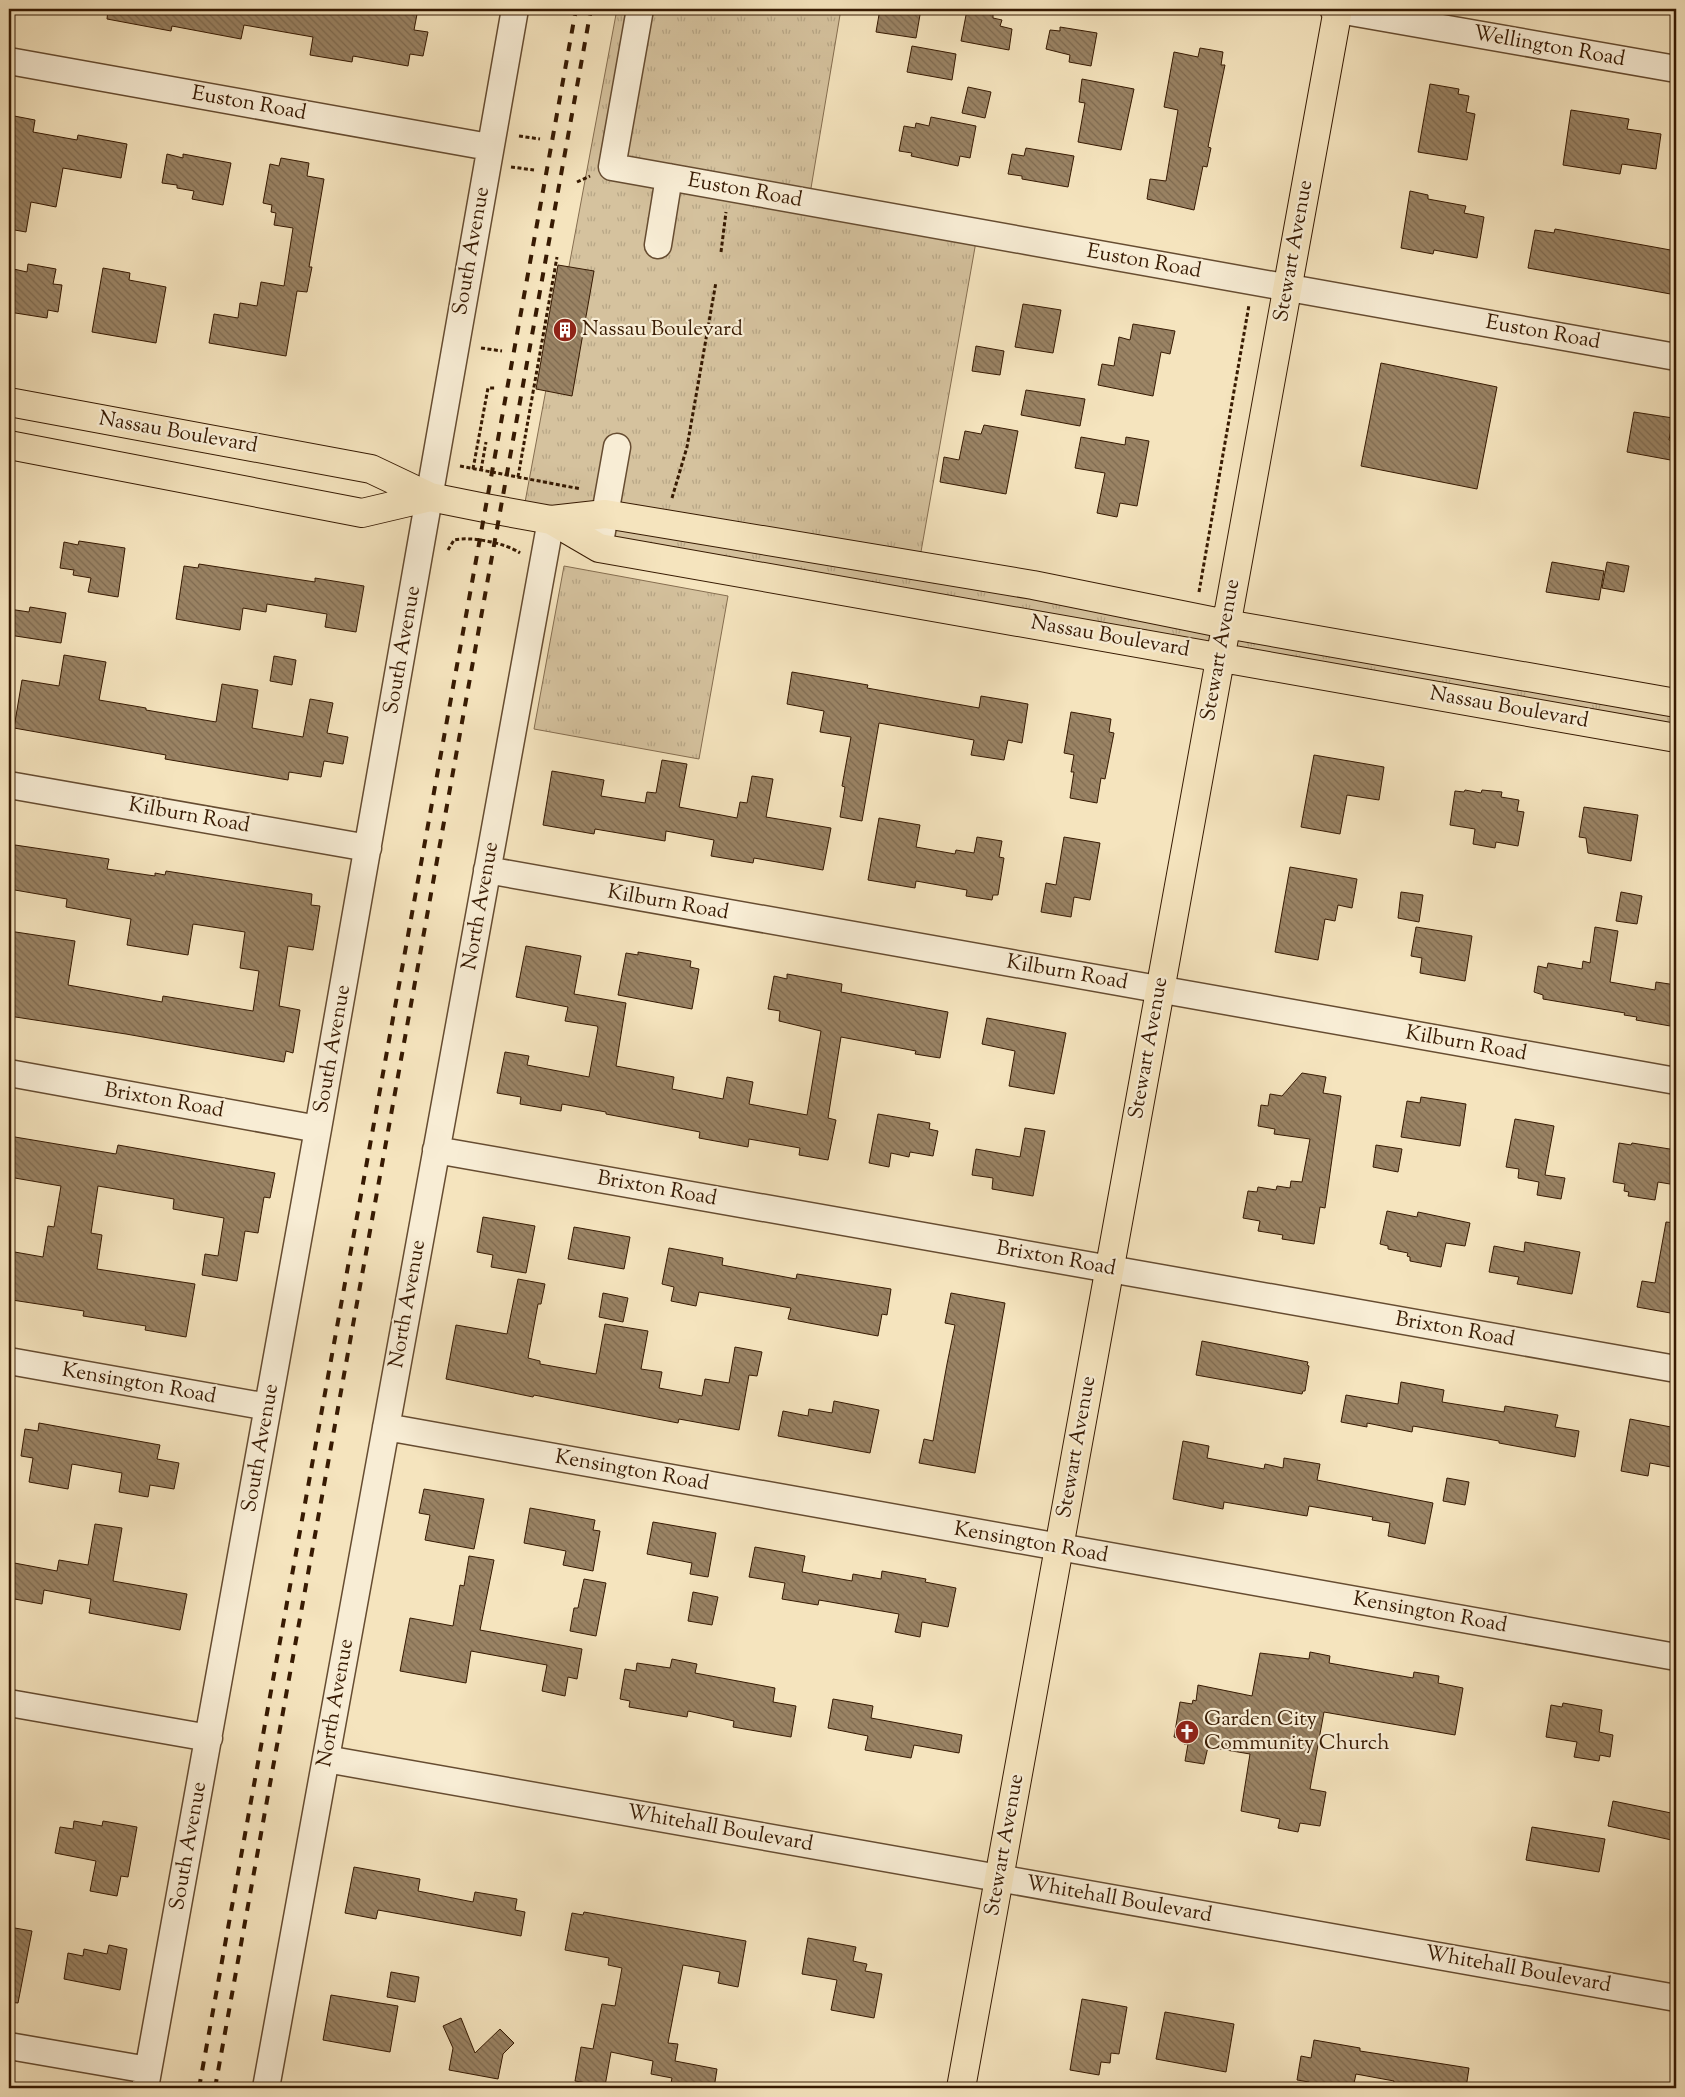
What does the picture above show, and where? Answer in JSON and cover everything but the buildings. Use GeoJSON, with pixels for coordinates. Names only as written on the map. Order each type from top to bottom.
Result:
{"type":"FeatureCollection","features":[{"type":"Feature","properties":{"kind":"main road","name":"Stewart Avenue"},"geometry":{"type":"LineString","coordinates":[[961,2088],[1288,288],[1336,9]]}},
{"type":"Feature","properties":{"kind":"main road","name":"Nassau Boulevard"},"geometry":{"type":"LineString","coordinates":[[9,402],[371,469],[430,497],[551,520],[605,514],[1033,585],[1226,624],[1676,703]]}},
{"type":"Feature","properties":{"kind":"main road","name":"Nassau Boulevard"},"geometry":{"type":"LineString","coordinates":[[9,445],[362,513],[430,497]]}},
{"type":"Feature","properties":{"kind":"main road","name":"Nassau Boulevard"},"geometry":{"type":"LineString","coordinates":[[551,520],[599,548],[1220,656],[1676,738]]}},
{"type":"Feature","properties":{"kind":"street","name":"South Avenue"},"geometry":{"type":"LineString","coordinates":[[146,2079],[318,1129],[515,9]]}},
{"type":"Feature","properties":{"kind":"street","name":"Euston Road"},"geometry":{"type":"LineString","coordinates":[[640,9],[612,167],[1676,357]]}},
{"type":"Feature","properties":{"kind":"street","name":"Wellington Road"},"geometry":{"type":"LineString","coordinates":[[1336,9],[1676,69]]}},
{"type":"Feature","properties":{"kind":"street","name":"Euston Road"},"geometry":{"type":"LineString","coordinates":[[9,61],[490,147]]}},
{"type":"Feature","properties":{"kind":"street"},"geometry":{"type":"LineString","coordinates":[[658,245],[669,177]]}},
{"type":"Feature","properties":{"kind":"street"},"geometry":{"type":"LineString","coordinates":[[599,548],[617,447]]}},
{"type":"Feature","properties":{"kind":"street","name":"North Avenue"},"geometry":{"type":"LineString","coordinates":[[266,2088],[551,520]]}},
{"type":"Feature","properties":{"kind":"street","name":"Kilburn Road"},"geometry":{"type":"LineString","coordinates":[[9,785],[368,848]]}},
{"type":"Feature","properties":{"kind":"street","name":"Kilburn Road"},"geometry":{"type":"LineString","coordinates":[[487,870],[1676,1081]]}},
{"type":"Feature","properties":{"kind":"street","name":"Brixton Road"},"geometry":{"type":"LineString","coordinates":[[9,1073],[318,1129]]}},
{"type":"Feature","properties":{"kind":"street","name":"Brixton Road"},"geometry":{"type":"LineString","coordinates":[[436,1150],[1676,1369]]}},
{"type":"Feature","properties":{"kind":"street","name":"Kensington Road"},"geometry":{"type":"LineString","coordinates":[[9,1361],[268,1407]]}},
{"type":"Feature","properties":{"kind":"street","name":"Kensington Road"},"geometry":{"type":"LineString","coordinates":[[386,1427],[1676,1657]]}},
{"type":"Feature","properties":{"kind":"street"},"geometry":{"type":"LineString","coordinates":[[9,1703],[209,1738]]}},
{"type":"Feature","properties":{"kind":"street","name":"Whitehall Boulevard"},"geometry":{"type":"LineString","coordinates":[[326,1760],[1676,1998]]}},
{"type":"Feature","properties":{"kind":"street"},"geometry":{"type":"LineString","coordinates":[[9,2046],[146,2079]]}},
{"type":"Feature","properties":{"kind":"path"},"geometry":{"type":"LineString","coordinates":[[531,138],[540,139]]}},
{"type":"Feature","properties":{"kind":"path"},"geometry":{"type":"LineString","coordinates":[[524,169],[534,170]]}},
{"type":"Feature","properties":{"kind":"path"},"geometry":{"type":"LineString","coordinates":[[721,252],[727,204]]}},
{"type":"Feature","properties":{"kind":"path"},"geometry":{"type":"LineString","coordinates":[[518,477],[557,257]]}},
{"type":"Feature","properties":{"kind":"path"},"geometry":{"type":"LineString","coordinates":[[671,501],[687,447],[716,282]]}},
{"type":"Feature","properties":{"kind":"path"},"geometry":{"type":"LineString","coordinates":[[1199,594],[1250,298]]}},
{"type":"Feature","properties":{"kind":"path"},"geometry":{"type":"LineString","coordinates":[[492,349],[502,351]]}},
{"type":"Feature","properties":{"kind":"path"},"geometry":{"type":"LineString","coordinates":[[473,469],[488,388],[496,388]]}},
{"type":"Feature","properties":{"kind":"path"},"geometry":{"type":"LineString","coordinates":[[481,470],[486,442]]}},
{"type":"Feature","properties":{"kind":"path"},"geometry":{"type":"LineString","coordinates":[[452,461],[460,466],[473,469],[588,490]]}},
{"type":"Feature","properties":{"kind":"path"},"geometry":{"type":"LineString","coordinates":[[448,550],[454,540],[463,538],[508,547],[525,558]]}},
{"type":"Feature","properties":{"kind":"green space"},"geometry":{"type":"Polygon","coordinates":[[[617,9],[841,9],[808,206],[977,236],[919,563],[1676,706],[1676,739],[603,549],[523,513],[617,9]]]}},
{"type":"Feature","properties":{"kind":"green space"},"geometry":{"type":"Polygon","coordinates":[[[564,566],[728,596],[699,759],[534,729],[564,566]]]}},
{"type":"Feature","properties":{"kind":"railway"},"geometry":{"type":"LineString","coordinates":[[199,2088],[576,9]]}},
{"type":"Feature","properties":{"kind":"railway"},"geometry":{"type":"LineString","coordinates":[[215,2088],[591,9]]}},
{"type":"Feature","properties":{"kind":"place","name":"Nassau Boulevard"},"geometry":{"type":"Point","coordinates":[565,330]}},
{"type":"Feature","properties":{"kind":"place","name":"Garden City Community Church"},"geometry":{"type":"Point","coordinates":[1187,1732]}}]}
